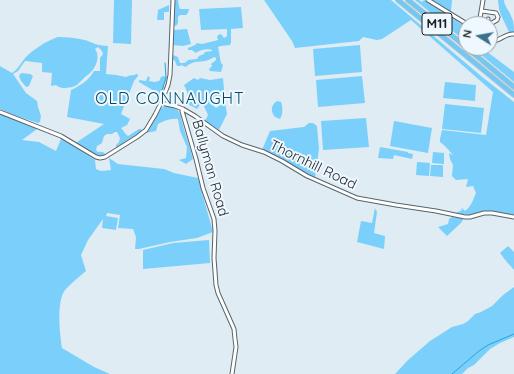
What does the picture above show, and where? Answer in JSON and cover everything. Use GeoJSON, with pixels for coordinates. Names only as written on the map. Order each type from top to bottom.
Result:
{"type":"FeatureCollection","features":[{"type":"Feature","properties":{"kind":"highway","name":"M11"},"geometry":{"type":"LineString","coordinates":[[398,0],[514,95]]}},
{"type":"Feature","properties":{"kind":"highway","name":"M11"},"geometry":{"type":"LineString","coordinates":[[408,0],[458,41]]}},
{"type":"Feature","properties":{"kind":"highway","name":"M11"},"geometry":{"type":"LineString","coordinates":[[476,56],[514,86]]}},
{"type":"Feature","properties":{"kind":"street"},"geometry":{"type":"LineString","coordinates":[[0,112],[55,133],[91,155],[100,158],[143,133],[153,120],[168,85],[170,75],[173,0]]}},
{"type":"Feature","properties":{"kind":"street"},"geometry":{"type":"LineString","coordinates":[[428,0],[458,18]]}},
{"type":"Feature","properties":{"kind":"street"},"geometry":{"type":"LineString","coordinates":[[481,16],[483,0]]}},
{"type":"Feature","properties":{"kind":"street"},"geometry":{"type":"LineString","coordinates":[[482,11],[496,13],[498,16]]}},
{"type":"Feature","properties":{"kind":"street"},"geometry":{"type":"LineString","coordinates":[[498,40],[510,34],[514,34]]}},
{"type":"Feature","properties":{"kind":"street","name":"Thornhill Road"},"geometry":{"type":"LineString","coordinates":[[161,103],[183,109],[223,136],[264,152],[307,176],[357,198],[465,217],[484,213],[514,217]]}},
{"type":"Feature","properties":{"kind":"street","name":"Ballyman Road"},"geometry":{"type":"LineString","coordinates":[[183,109],[182,111],[203,188],[214,219],[216,285],[234,329],[236,347],[232,374]]}},
{"type":"Feature","properties":{"kind":"shaded area"},"geometry":{"type":"Polygon","coordinates":[[[114,0],[132,0],[131,44],[113,43],[114,0]]]}},
{"type":"Feature","properties":{"kind":"shaded area"},"geometry":{"type":"Polygon","coordinates":[[[174,0],[178,0],[180,9],[189,9],[186,15],[180,15],[178,17],[178,23],[174,26],[174,0]]]}},
{"type":"Feature","properties":{"kind":"shaded area"},"geometry":{"type":"Polygon","coordinates":[[[264,0],[391,0],[514,102],[514,216],[492,211],[469,215],[456,213],[462,210],[461,207],[465,211],[469,207],[476,193],[473,186],[466,187],[468,179],[456,180],[452,176],[453,165],[449,153],[453,155],[440,142],[442,130],[486,135],[493,92],[411,20],[382,39],[377,40],[363,37],[359,41],[295,48],[292,41],[264,0]]]}},
{"type":"Feature","properties":{"kind":"shaded area"},"geometry":{"type":"Polygon","coordinates":[[[415,0],[422,2],[424,0],[458,22],[458,35],[415,0]]]}},
{"type":"Feature","properties":{"kind":"shaded area"},"geometry":{"type":"Polygon","coordinates":[[[432,0],[452,0],[451,11],[450,11],[432,0]]]}},
{"type":"Feature","properties":{"kind":"shaded area"},"geometry":{"type":"Polygon","coordinates":[[[498,0],[504,0],[513,20],[514,33],[509,32],[501,15],[498,0]]]}},
{"type":"Feature","properties":{"kind":"shaded area"},"geometry":{"type":"Polygon","coordinates":[[[169,5],[169,12],[164,12],[164,20],[157,20],[158,10],[169,5]]]}},
{"type":"Feature","properties":{"kind":"shaded area"},"geometry":{"type":"Polygon","coordinates":[[[241,7],[243,28],[231,29],[230,45],[218,47],[221,63],[223,65],[221,72],[210,71],[209,69],[212,66],[211,64],[216,60],[214,57],[206,61],[189,64],[186,67],[181,65],[177,66],[175,61],[172,59],[173,55],[178,57],[180,63],[197,59],[205,52],[212,50],[208,49],[196,53],[192,50],[188,50],[188,48],[197,43],[202,44],[218,40],[218,35],[221,34],[224,38],[227,36],[227,29],[201,30],[199,9],[241,7]]]}},
{"type":"Feature","properties":{"kind":"shaded area"},"geometry":{"type":"Polygon","coordinates":[[[187,29],[191,44],[183,46],[173,45],[174,30],[187,29]]]}},
{"type":"Feature","properties":{"kind":"shaded area"},"geometry":{"type":"Polygon","coordinates":[[[58,37],[85,40],[99,45],[108,46],[106,74],[126,77],[138,74],[121,114],[130,119],[127,125],[121,128],[128,136],[139,129],[142,131],[116,148],[120,138],[117,132],[104,136],[102,143],[97,146],[96,150],[98,152],[103,152],[106,155],[97,156],[74,144],[104,124],[67,117],[71,90],[78,87],[90,77],[94,71],[100,71],[100,58],[103,54],[98,47],[95,49],[98,57],[93,70],[77,85],[72,87],[63,88],[56,85],[51,86],[52,73],[42,72],[42,63],[25,61],[18,71],[13,74],[26,93],[37,101],[41,116],[40,122],[38,123],[13,115],[0,109],[0,66],[12,73],[32,52],[45,43],[58,37]]]}},
{"type":"Feature","properties":{"kind":"shaded area"},"geometry":{"type":"Polygon","coordinates":[[[360,45],[362,72],[315,76],[313,49],[360,45]]]}},
{"type":"Feature","properties":{"kind":"shaded area"},"geometry":{"type":"Polygon","coordinates":[[[483,56],[493,56],[514,72],[514,82],[483,56]]]}},
{"type":"Feature","properties":{"kind":"shaded area"},"geometry":{"type":"Polygon","coordinates":[[[21,73],[30,74],[33,76],[29,86],[26,87],[21,81],[19,76],[21,73]]]}},
{"type":"Feature","properties":{"kind":"shaded area"},"geometry":{"type":"Polygon","coordinates":[[[148,76],[150,78],[149,81],[155,82],[159,81],[161,77],[167,77],[161,95],[139,82],[139,80],[146,81],[148,76]]]}},
{"type":"Feature","properties":{"kind":"shaded area"},"geometry":{"type":"Polygon","coordinates":[[[362,76],[365,103],[318,107],[316,80],[362,76]]]}},
{"type":"Feature","properties":{"kind":"shaded area"},"geometry":{"type":"Polygon","coordinates":[[[194,78],[198,80],[200,78],[210,80],[223,78],[225,101],[215,102],[214,106],[216,108],[225,102],[227,114],[219,130],[205,121],[208,115],[202,102],[197,109],[186,103],[188,94],[184,85],[194,78]]]}},
{"type":"Feature","properties":{"kind":"shaded area"},"geometry":{"type":"Polygon","coordinates":[[[445,82],[476,85],[475,101],[443,98],[445,82]]]}},
{"type":"Feature","properties":{"kind":"shaded area"},"geometry":{"type":"Polygon","coordinates":[[[277,101],[281,102],[282,106],[280,119],[273,115],[272,110],[273,104],[277,101]]]}},
{"type":"Feature","properties":{"kind":"shaded area"},"geometry":{"type":"Polygon","coordinates":[[[445,104],[484,108],[481,133],[442,129],[445,104]]]}},
{"type":"Feature","properties":{"kind":"shaded area"},"geometry":{"type":"Polygon","coordinates":[[[165,106],[175,108],[180,114],[193,159],[186,164],[179,160],[186,158],[187,147],[180,131],[178,119],[170,119],[158,124],[156,131],[146,133],[160,109],[165,106]]]}},
{"type":"Feature","properties":{"kind":"shaded area"},"geometry":{"type":"Polygon","coordinates":[[[0,113],[37,127],[37,129],[22,140],[39,142],[56,151],[61,139],[95,160],[96,169],[101,171],[111,170],[109,158],[118,164],[164,169],[174,173],[198,178],[213,232],[197,238],[135,249],[136,237],[133,229],[118,228],[120,215],[107,213],[106,216],[118,218],[116,230],[102,228],[103,219],[88,240],[81,255],[86,271],[67,287],[62,295],[59,318],[62,348],[94,367],[110,374],[0,374],[0,113]]]}},
{"type":"Feature","properties":{"kind":"shaded area"},"geometry":{"type":"Polygon","coordinates":[[[366,118],[369,147],[323,150],[321,121],[366,118]]]}},
{"type":"Feature","properties":{"kind":"shaded area"},"geometry":{"type":"Polygon","coordinates":[[[394,121],[432,128],[428,153],[390,146],[394,121]]]}},
{"type":"Feature","properties":{"kind":"shaded area"},"geometry":{"type":"Polygon","coordinates":[[[309,123],[313,123],[317,126],[319,149],[315,178],[262,150],[270,131],[304,127],[309,123]]]}},
{"type":"Feature","properties":{"kind":"shaded area"},"geometry":{"type":"Polygon","coordinates":[[[380,147],[408,152],[413,154],[412,159],[394,155],[393,159],[378,158],[380,147]]]}},
{"type":"Feature","properties":{"kind":"shaded area"},"geometry":{"type":"Polygon","coordinates":[[[433,152],[444,153],[444,164],[432,163],[433,152]]]}},
{"type":"Feature","properties":{"kind":"shaded area"},"geometry":{"type":"Polygon","coordinates":[[[417,162],[430,163],[429,176],[416,175],[417,162]]]}},
{"type":"Feature","properties":{"kind":"shaded area"},"geometry":{"type":"Polygon","coordinates":[[[431,165],[443,165],[443,177],[430,176],[431,165]]]}},
{"type":"Feature","properties":{"kind":"shaded area"},"geometry":{"type":"Polygon","coordinates":[[[375,208],[377,212],[374,233],[385,236],[384,249],[357,242],[361,221],[372,223],[375,208]]]}},
{"type":"Feature","properties":{"kind":"shaded area"},"geometry":{"type":"Polygon","coordinates":[[[452,217],[464,218],[461,223],[447,236],[438,227],[448,224],[449,219],[452,217]]]}},
{"type":"Feature","properties":{"kind":"shaded area"},"geometry":{"type":"Polygon","coordinates":[[[209,240],[210,263],[143,269],[143,250],[173,243],[209,240]]]}},
{"type":"Feature","properties":{"kind":"shaded area"},"geometry":{"type":"Polygon","coordinates":[[[508,246],[514,252],[514,270],[500,253],[508,246]]]}},
{"type":"Feature","properties":{"kind":"shaded area"},"geometry":{"type":"Polygon","coordinates":[[[514,287],[514,337],[490,349],[474,365],[462,374],[395,374],[408,360],[430,341],[452,327],[463,324],[475,314],[492,306],[514,287]]]}},
{"type":"Feature","properties":{"kind":"waterway"},"geometry":{"type":"LineString","coordinates":[[159,99],[166,78],[165,63]]}},
{"type":"Feature","properties":{"kind":"waterway"},"geometry":{"type":"LineString","coordinates":[[452,374],[488,345],[514,334]]}},
{"type":"Feature","properties":{"kind":"district","name":"OLD CONNAUGHT"},"geometry":{"type":"Point","coordinates":[170,99]}}]}
